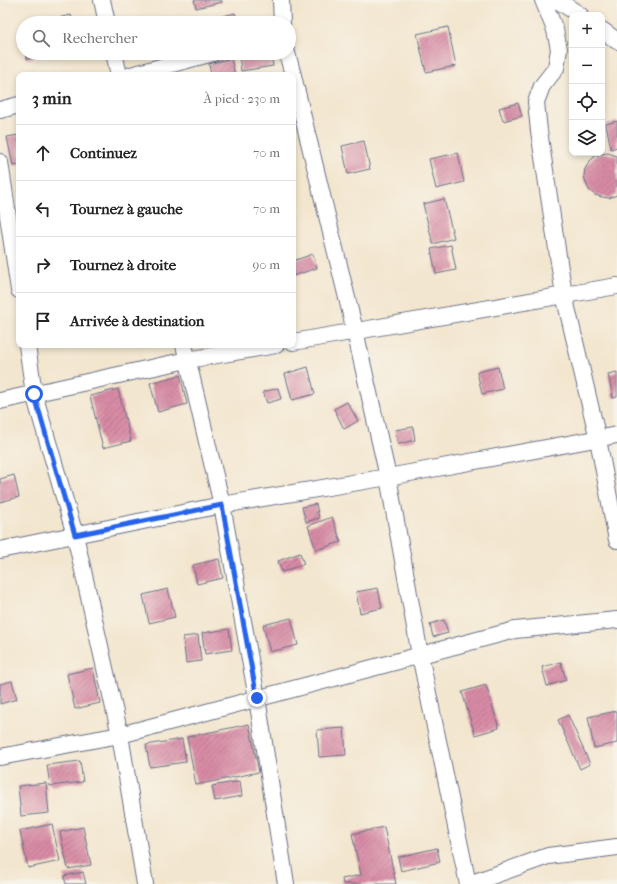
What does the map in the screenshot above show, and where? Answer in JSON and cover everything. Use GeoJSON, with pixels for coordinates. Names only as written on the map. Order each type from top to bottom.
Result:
{"type":"FeatureCollection","features":[{"type":"Feature","properties":{"kind":"street"},"geometry":{"type":"LineString","coordinates":[[102,0],[106,16]]}},
{"type":"Feature","properties":{"kind":"street"},"geometry":{"type":"LineString","coordinates":[[281,0],[282,16]]}},
{"type":"Feature","properties":{"kind":"street"},"geometry":{"type":"LineString","coordinates":[[543,0],[555,30],[559,50],[556,68],[542,86],[536,102],[539,131],[564,295],[598,439],[617,540]]}},
{"type":"Feature","properties":{"kind":"street"},"geometry":{"type":"LineString","coordinates":[[557,0],[575,12]]}},
{"type":"Feature","properties":{"kind":"street"},"geometry":{"type":"LineString","coordinates":[[605,32],[617,41]]}},
{"type":"Feature","properties":{"kind":"street"},"geometry":{"type":"LineString","coordinates":[[116,60],[119,72]]}},
{"type":"Feature","properties":{"kind":"street"},"geometry":{"type":"LineString","coordinates":[[142,72],[187,60]]}},
{"type":"Feature","properties":{"kind":"street"},"geometry":{"type":"LineString","coordinates":[[289,60],[292,72]]}},
{"type":"Feature","properties":{"kind":"street"},"geometry":{"type":"LineString","coordinates":[[296,88],[355,331],[388,477],[420,655],[468,884],[548,856],[617,846]]}},
{"type":"Feature","properties":{"kind":"street"},"geometry":{"type":"LineString","coordinates":[[0,110],[16,106]]}},
{"type":"Feature","properties":{"kind":"street"},"geometry":{"type":"LineString","coordinates":[[0,162],[16,270]]}},
{"type":"Feature","properties":{"kind":"street"},"geometry":{"type":"LineString","coordinates":[[296,341],[617,286]]}},
{"type":"Feature","properties":{"kind":"street"},"geometry":{"type":"LineString","coordinates":[[27,348],[34,394],[75,535],[120,735],[145,884]]}},
{"type":"Feature","properties":{"kind":"street"},"geometry":{"type":"LineString","coordinates":[[0,401],[34,394],[186,353],[242,348]]}},
{"type":"Feature","properties":{"kind":"street"},"geometry":{"type":"LineString","coordinates":[[186,353],[222,505],[257,698],[286,884]]}},
{"type":"Feature","properties":{"kind":"street"},"geometry":{"type":"LineString","coordinates":[[0,550],[222,505],[388,477],[617,435]]}},
{"type":"Feature","properties":{"kind":"street"},"geometry":{"type":"LineString","coordinates":[[0,757],[120,735],[515,630],[617,620]]}},
{"type":"Feature","properties":{"kind":"building"},"geometry":{"type":"Polygon","coordinates":[[[194,0],[221,0],[222,2],[196,8],[194,0]]]}},
{"type":"Feature","properties":{"kind":"building"},"geometry":{"type":"Polygon","coordinates":[[[235,13],[236,16],[223,16],[235,13]]]}},
{"type":"Feature","properties":{"kind":"building"},"geometry":{"type":"Polygon","coordinates":[[[448,27],[456,66],[426,72],[417,34],[448,27]]]}},
{"type":"Feature","properties":{"kind":"building"},"geometry":{"type":"Polygon","coordinates":[[[224,60],[231,60],[234,72],[210,72],[209,64],[224,60]]]}},
{"type":"Feature","properties":{"kind":"building"},"geometry":{"type":"Polygon","coordinates":[[[240,60],[272,60],[273,66],[241,71],[240,60]]]}},
{"type":"Feature","properties":{"kind":"building"},"geometry":{"type":"Polygon","coordinates":[[[518,103],[522,116],[503,121],[499,108],[518,103]]]}},
{"type":"Feature","properties":{"kind":"building"},"geometry":{"type":"Polygon","coordinates":[[[617,121],[617,147],[611,149],[606,124],[617,121]]]}},
{"type":"Feature","properties":{"kind":"building"},"geometry":{"type":"Polygon","coordinates":[[[16,136],[16,166],[13,166],[7,137],[16,136]]]}},
{"type":"Feature","properties":{"kind":"building"},"geometry":{"type":"Polygon","coordinates":[[[364,141],[370,169],[348,174],[342,146],[364,141]]]}},
{"type":"Feature","properties":{"kind":"building"},"geometry":{"type":"Polygon","coordinates":[[[458,153],[464,182],[436,189],[429,159],[458,153]]]}},
{"type":"Feature","properties":{"kind":"building"},"geometry":{"type":"Polygon","coordinates":[[[605,153],[617,156],[617,195],[609,198],[595,195],[589,190],[584,176],[585,169],[589,162],[596,156],[605,156],[605,153]]]}},
{"type":"Feature","properties":{"kind":"building"},"geometry":{"type":"Polygon","coordinates":[[[444,199],[454,238],[433,244],[423,204],[444,199]]]}},
{"type":"Feature","properties":{"kind":"building"},"geometry":{"type":"Polygon","coordinates":[[[451,245],[456,270],[436,274],[431,249],[451,245]]]}},
{"type":"Feature","properties":{"kind":"building"},"geometry":{"type":"Polygon","coordinates":[[[313,254],[317,268],[296,275],[296,260],[313,254]]]}},
{"type":"Feature","properties":{"kind":"building"},"geometry":{"type":"Polygon","coordinates":[[[308,367],[315,394],[292,400],[285,374],[308,367]]]}},
{"type":"Feature","properties":{"kind":"building"},"geometry":{"type":"Polygon","coordinates":[[[498,367],[503,389],[482,394],[477,372],[498,367]]]}},
{"type":"Feature","properties":{"kind":"building"},"geometry":{"type":"Polygon","coordinates":[[[617,372],[617,397],[613,398],[608,374],[617,372]]]}},
{"type":"Feature","properties":{"kind":"building"},"geometry":{"type":"Polygon","coordinates":[[[180,375],[187,404],[158,412],[150,383],[180,375]]]}},
{"type":"Feature","properties":{"kind":"building"},"geometry":{"type":"Polygon","coordinates":[[[278,388],[281,399],[267,403],[263,392],[278,388]]]}},
{"type":"Feature","properties":{"kind":"building"},"geometry":{"type":"Polygon","coordinates":[[[118,389],[131,441],[103,448],[90,396],[118,389]]]}},
{"type":"Feature","properties":{"kind":"building"},"geometry":{"type":"Polygon","coordinates":[[[347,402],[358,421],[344,429],[334,409],[347,402]]]}},
{"type":"Feature","properties":{"kind":"building"},"geometry":{"type":"Polygon","coordinates":[[[413,427],[415,440],[398,444],[395,430],[413,427]]]}},
{"type":"Feature","properties":{"kind":"building"},"geometry":{"type":"Polygon","coordinates":[[[14,475],[19,497],[0,502],[0,479],[14,475]]]}},
{"type":"Feature","properties":{"kind":"building"},"geometry":{"type":"Polygon","coordinates":[[[316,504],[319,518],[306,522],[302,507],[316,504]]]}},
{"type":"Feature","properties":{"kind":"building"},"geometry":{"type":"Polygon","coordinates":[[[332,517],[341,542],[316,550],[308,526],[332,517]]]}},
{"type":"Feature","properties":{"kind":"building"},"geometry":{"type":"Polygon","coordinates":[[[300,553],[304,564],[282,572],[278,561],[300,553]]]}},
{"type":"Feature","properties":{"kind":"building"},"geometry":{"type":"Polygon","coordinates":[[[219,559],[223,578],[197,584],[193,565],[219,559]]]}},
{"type":"Feature","properties":{"kind":"building"},"geometry":{"type":"Polygon","coordinates":[[[378,588],[382,608],[360,613],[356,592],[378,588]]]}},
{"type":"Feature","properties":{"kind":"building"},"geometry":{"type":"Polygon","coordinates":[[[168,589],[175,617],[149,623],[143,595],[168,589]]]}},
{"type":"Feature","properties":{"kind":"building"},"geometry":{"type":"Polygon","coordinates":[[[291,618],[298,645],[270,652],[263,625],[291,618]]]}},
{"type":"Feature","properties":{"kind":"building"},"geometry":{"type":"Polygon","coordinates":[[[444,620],[448,633],[433,637],[430,624],[444,620]]]}},
{"type":"Feature","properties":{"kind":"building"},"geometry":{"type":"Polygon","coordinates":[[[229,629],[232,650],[205,654],[202,633],[229,629]]]}},
{"type":"Feature","properties":{"kind":"building"},"geometry":{"type":"Polygon","coordinates":[[[198,635],[201,661],[186,663],[183,637],[198,635]]]}},
{"type":"Feature","properties":{"kind":"building"},"geometry":{"type":"Polygon","coordinates":[[[561,662],[566,680],[547,686],[542,667],[561,662]]]}},
{"type":"Feature","properties":{"kind":"building"},"geometry":{"type":"Polygon","coordinates":[[[93,668],[100,703],[75,709],[67,674],[93,668]]]}},
{"type":"Feature","properties":{"kind":"building"},"geometry":{"type":"Polygon","coordinates":[[[12,681],[17,699],[0,704],[0,684],[12,681]]]}},
{"type":"Feature","properties":{"kind":"building"},"geometry":{"type":"Polygon","coordinates":[[[486,685],[499,728],[475,735],[462,692],[486,685]]]}},
{"type":"Feature","properties":{"kind":"building"},"geometry":{"type":"Polygon","coordinates":[[[617,711],[617,743],[594,748],[588,717],[617,711]]]}},
{"type":"Feature","properties":{"kind":"building"},"geometry":{"type":"Polygon","coordinates":[[[568,715],[590,764],[580,769],[558,720],[568,715]]]}},
{"type":"Feature","properties":{"kind":"building"},"geometry":{"type":"Polygon","coordinates":[[[249,724],[259,772],[196,785],[187,737],[249,724]]]}},
{"type":"Feature","properties":{"kind":"building"},"geometry":{"type":"Polygon","coordinates":[[[344,728],[346,755],[319,757],[317,730],[344,728]]]}},
{"type":"Feature","properties":{"kind":"building"},"geometry":{"type":"Polygon","coordinates":[[[182,739],[186,762],[150,767],[146,745],[182,739]]]}},
{"type":"Feature","properties":{"kind":"building"},"geometry":{"type":"Polygon","coordinates":[[[80,761],[83,782],[50,786],[47,765],[80,761]]]}},
{"type":"Feature","properties":{"kind":"building"},"geometry":{"type":"Polygon","coordinates":[[[240,781],[242,796],[215,801],[212,786],[240,781]]]}},
{"type":"Feature","properties":{"kind":"building"},"geometry":{"type":"Polygon","coordinates":[[[46,783],[49,813],[21,816],[18,786],[46,783]]]}},
{"type":"Feature","properties":{"kind":"building"},"geometry":{"type":"Polygon","coordinates":[[[52,824],[60,861],[28,868],[20,831],[52,824]]]}},
{"type":"Feature","properties":{"kind":"building"},"geometry":{"type":"Polygon","coordinates":[[[83,827],[91,865],[68,869],[60,832],[83,827]]]}},
{"type":"Feature","properties":{"kind":"building"},"geometry":{"type":"Polygon","coordinates":[[[384,827],[396,884],[343,884],[342,879],[361,875],[352,834],[384,827]]]}},
{"type":"Feature","properties":{"kind":"building"},"geometry":{"type":"Polygon","coordinates":[[[437,848],[440,862],[401,871],[398,857],[437,848]]]}},
{"type":"Feature","properties":{"kind":"building"},"geometry":{"type":"Polygon","coordinates":[[[83,872],[86,884],[66,884],[64,876],[83,872]]]}},
{"type":"Feature","properties":{"kind":"route"},"geometry":{"type":"LineString","coordinates":[[34,394],[75,535],[222,505],[257,698]]}}]}
